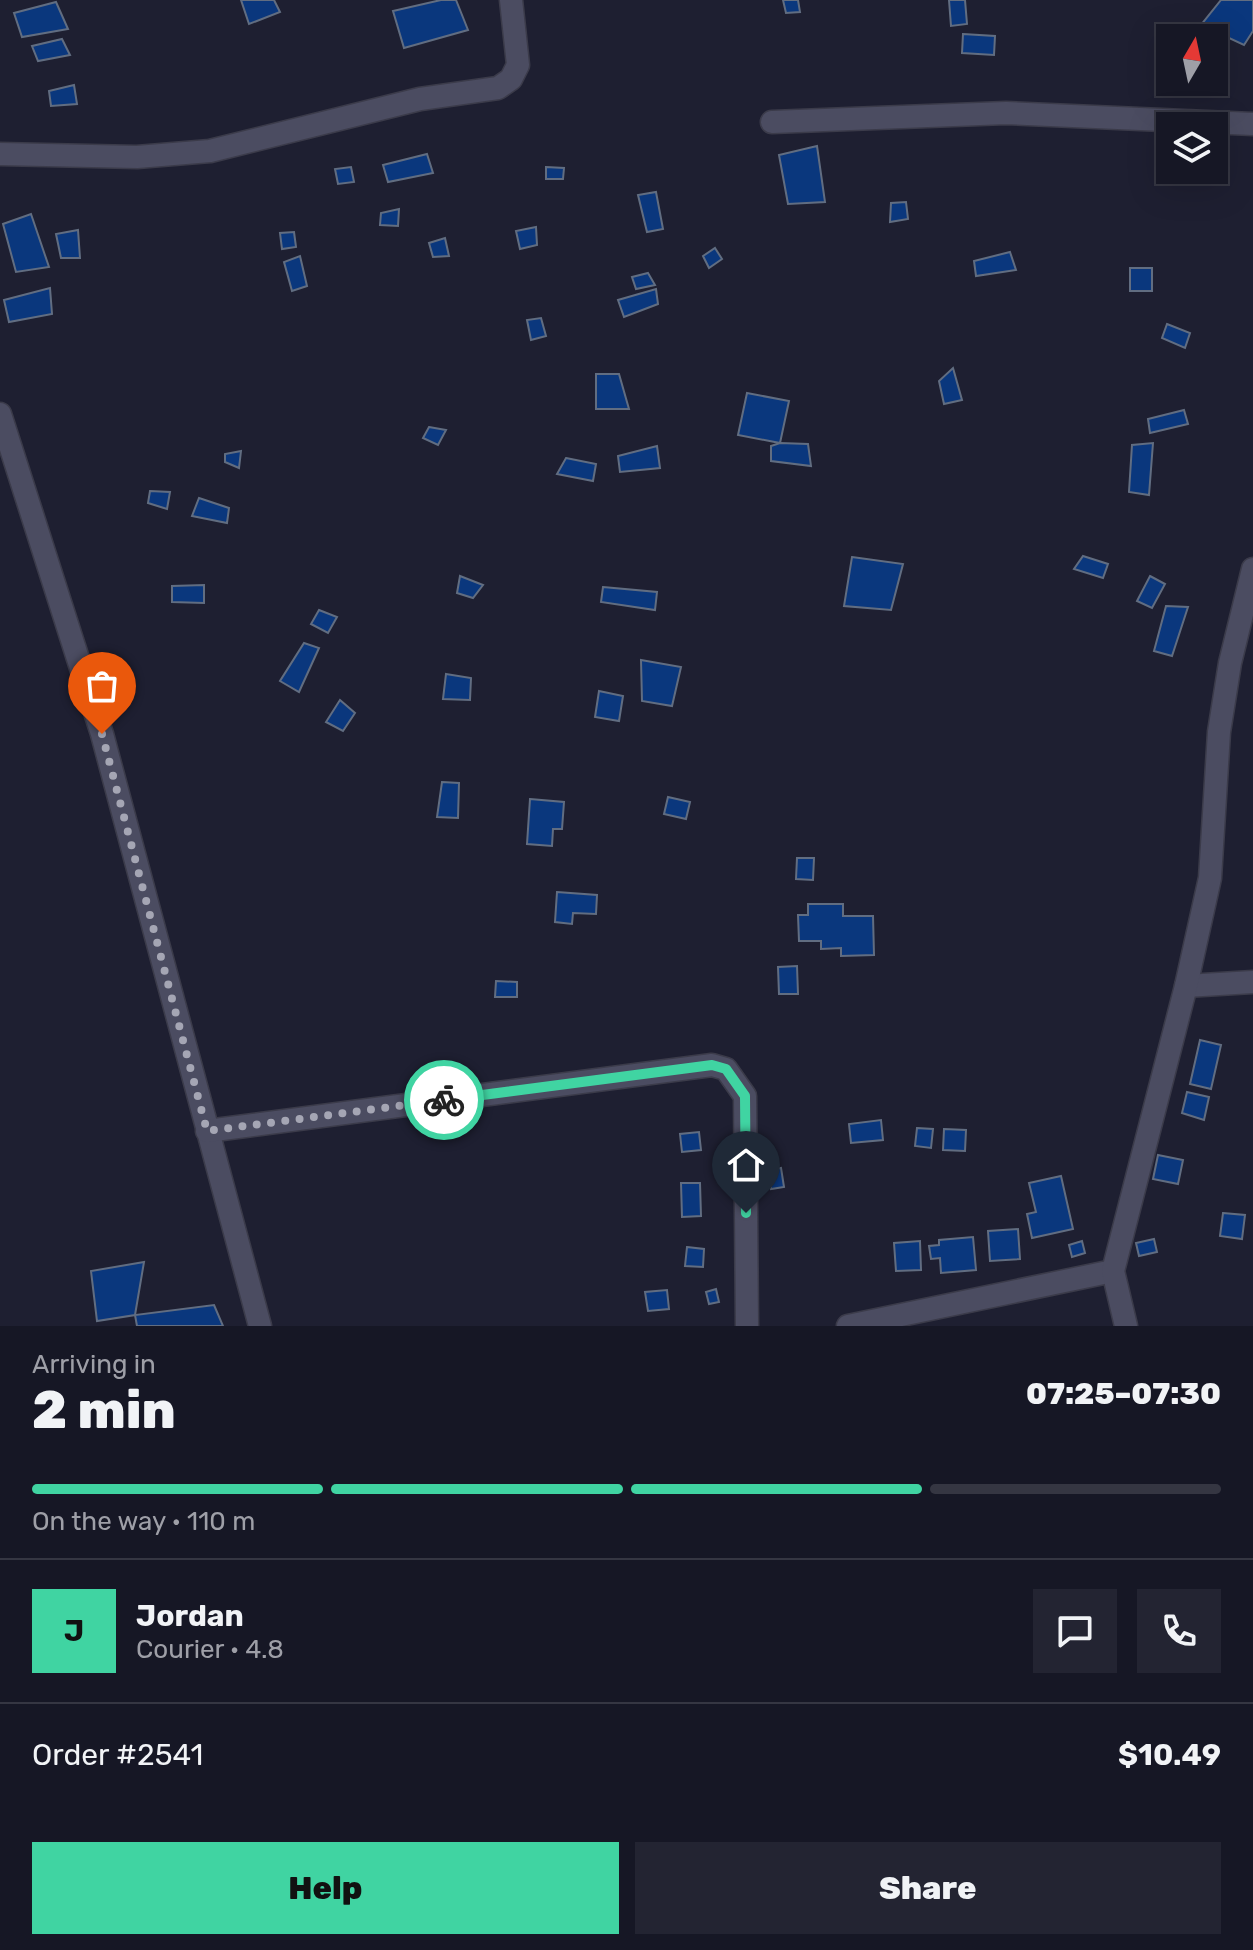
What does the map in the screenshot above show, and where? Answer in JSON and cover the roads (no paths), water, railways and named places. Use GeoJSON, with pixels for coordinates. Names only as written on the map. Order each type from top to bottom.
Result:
{"type":"FeatureCollection","features":[{"type":"Feature","properties":{"kind":"street"},"geometry":{"type":"LineString","coordinates":[[0,154],[137,157],[210,151],[420,99],[498,88],[511,79],[518,65],[511,0]]}},
{"type":"Feature","properties":{"kind":"street"},"geometry":{"type":"LineString","coordinates":[[772,122],[1006,113],[1253,124]]}},
{"type":"Feature","properties":{"kind":"street"},"geometry":{"type":"LineString","coordinates":[[0,414],[102,734],[260,1326]]}},
{"type":"Feature","properties":{"kind":"street"},"geometry":{"type":"LineString","coordinates":[[1126,1326],[1113,1271],[1186,986],[1210,878],[1219,732],[1230,663],[1253,569]]}},
{"type":"Feature","properties":{"kind":"street"},"geometry":{"type":"LineString","coordinates":[[1186,986],[1253,982]]}},
{"type":"Feature","properties":{"kind":"street"},"geometry":{"type":"LineString","coordinates":[[207,1131],[712,1065],[726,1069],[745,1096],[747,1326]]}},
{"type":"Feature","properties":{"kind":"street"},"geometry":{"type":"LineString","coordinates":[[848,1326],[1113,1271]]}}]}
